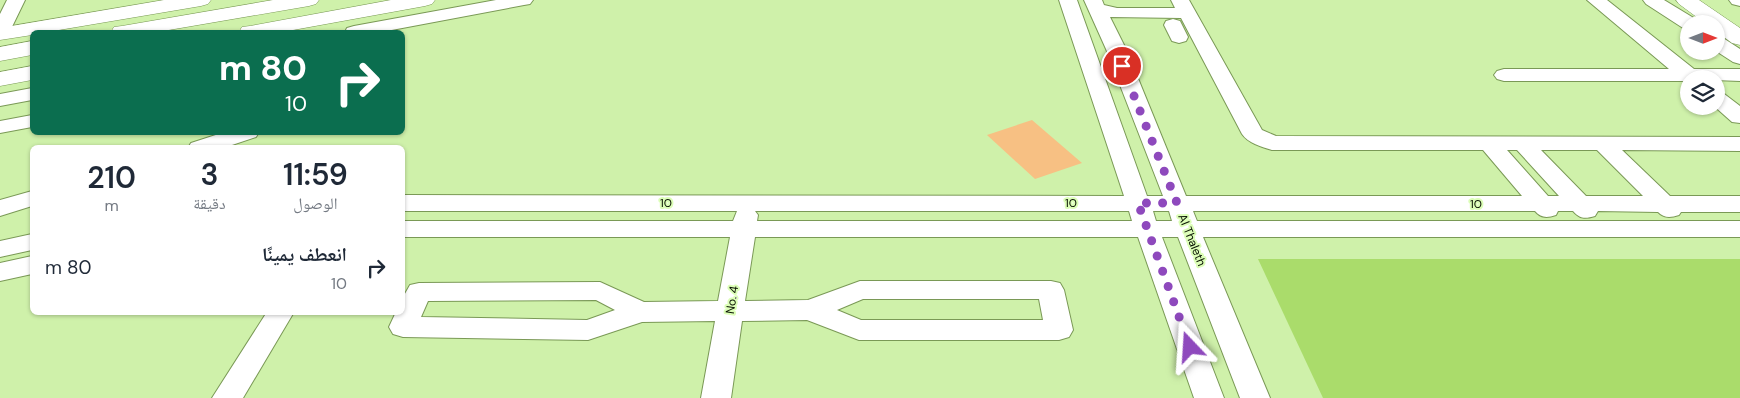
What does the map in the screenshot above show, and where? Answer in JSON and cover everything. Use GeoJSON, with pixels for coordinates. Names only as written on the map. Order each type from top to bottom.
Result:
{"type":"FeatureCollection","features":[{"type":"Feature","properties":{"kind":"main road"},"geometry":{"type":"LineString","coordinates":[[0,33],[202,0]]}},
{"type":"Feature","properties":{"kind":"main road"},"geometry":{"type":"LineString","coordinates":[[134,30],[308,0]]}},
{"type":"Feature","properties":{"kind":"main road"},"geometry":{"type":"LineString","coordinates":[[261,30],[425,0]]}},
{"type":"Feature","properties":{"kind":"main road"},"geometry":{"type":"LineString","coordinates":[[1686,0],[1740,38]]}},
{"type":"Feature","properties":{"kind":"main road"},"geometry":{"type":"LineString","coordinates":[[1708,0],[1740,22]]}},
{"type":"Feature","properties":{"kind":"main road"},"geometry":{"type":"LineString","coordinates":[[0,54],[30,48]]}},
{"type":"Feature","properties":{"kind":"main road"},"geometry":{"type":"LineString","coordinates":[[0,79],[30,73]]}},
{"type":"Feature","properties":{"kind":"street"},"geometry":{"type":"LineString","coordinates":[[0,33],[16,0]]}},
{"type":"Feature","properties":{"kind":"street"},"geometry":{"type":"LineString","coordinates":[[375,30],[524,0]]}},
{"type":"Feature","properties":{"kind":"street"},"geometry":{"type":"LineString","coordinates":[[1068,0],[1146,229],[1209,398]]}},
{"type":"Feature","properties":{"kind":"street"},"geometry":{"type":"LineString","coordinates":[[1596,0],[1683,70]]}},
{"type":"Feature","properties":{"kind":"street"},"geometry":{"type":"LineString","coordinates":[[1652,0],[1680,18]]}},
{"type":"Feature","properties":{"kind":"street"},"geometry":{"type":"LineString","coordinates":[[1095,4],[1117,13],[1177,17]]}},
{"type":"Feature","properties":{"kind":"street","name":"Al Thaleth"},"geometry":{"type":"LineString","coordinates":[[1095,4],[1255,398]]}},
{"type":"Feature","properties":{"kind":"street"},"geometry":{"type":"LineString","coordinates":[[1107,30],[1177,17]]}},
{"type":"Feature","properties":{"kind":"street"},"geometry":{"type":"LineString","coordinates":[[1177,17],[1251,132],[1264,141],[1280,143],[1740,144]]}},
{"type":"Feature","properties":{"kind":"street"},"geometry":{"type":"LineString","coordinates":[[1725,48],[1740,58]]}},
{"type":"Feature","properties":{"kind":"street"},"geometry":{"type":"LineString","coordinates":[[1579,68],[1680,74]]}},
{"type":"Feature","properties":{"kind":"street"},"geometry":{"type":"LineString","coordinates":[[1504,75],[1680,74]]}},
{"type":"Feature","properties":{"kind":"street"},"geometry":{"type":"LineString","coordinates":[[1725,75],[1740,75]]}},
{"type":"Feature","properties":{"kind":"street"},"geometry":{"type":"LineString","coordinates":[[0,100],[30,94]]}},
{"type":"Feature","properties":{"kind":"street"},"geometry":{"type":"LineString","coordinates":[[1725,104],[1740,116]]}},
{"type":"Feature","properties":{"kind":"street"},"geometry":{"type":"LineString","coordinates":[[0,114],[30,107]]}},
{"type":"Feature","properties":{"kind":"street"},"geometry":{"type":"LineString","coordinates":[[0,127],[30,121]]}},
{"type":"Feature","properties":{"kind":"street"},"geometry":{"type":"LineString","coordinates":[[208,145],[239,135]]}},
{"type":"Feature","properties":{"kind":"street"},"geometry":{"type":"LineString","coordinates":[[1490,144],[1563,229]]}},
{"type":"Feature","properties":{"kind":"street"},"geometry":{"type":"LineString","coordinates":[[1523,144],[1602,229]]}},
{"type":"Feature","properties":{"kind":"street"},"geometry":{"type":"LineString","coordinates":[[1603,144],[1690,229]]}},
{"type":"Feature","properties":{"kind":"street"},"geometry":{"type":"LineString","coordinates":[[0,208],[30,199]]}},
{"type":"Feature","properties":{"kind":"street","name":"10"},"geometry":{"type":"LineString","coordinates":[[405,203],[1740,204]]}},
{"type":"Feature","properties":{"kind":"street","name":"No. 4"},"geometry":{"type":"LineString","coordinates":[[716,398],[748,203]]}},
{"type":"Feature","properties":{"kind":"street","name":"10"},"geometry":{"type":"LineString","coordinates":[[405,229],[1740,229]]}},
{"type":"Feature","properties":{"kind":"street"},"geometry":{"type":"LineString","coordinates":[[0,249],[30,242]]}},
{"type":"Feature","properties":{"kind":"street"},"geometry":{"type":"LineString","coordinates":[[0,272],[30,265]]}},
{"type":"Feature","properties":{"kind":"street"},"geometry":{"type":"LineString","coordinates":[[640,312],[600,291],[419,292],[402,327],[588,330],[640,312],[810,310],[860,290],[1051,290],[1059,330],[859,330],[810,310]]}},
{"type":"Feature","properties":{"kind":"street"},"geometry":{"type":"LineString","coordinates":[[227,398],[279,315]]}},
{"type":"Feature","properties":{"kind":"green space"},"geometry":{"type":"Polygon","coordinates":[[[1258,259],[1740,259],[1740,398],[1323,398],[1258,259]]]}},
{"type":"Feature","properties":{"kind":"building"},"geometry":{"type":"Polygon","coordinates":[[[1032,120],[1082,163],[1035,179],[987,135],[1032,120]]]}},
{"type":"Feature","properties":{"kind":"route"},"geometry":{"type":"LineString","coordinates":[[1122,66],[1177,203],[1138,203],[1190,347]]}}]}
